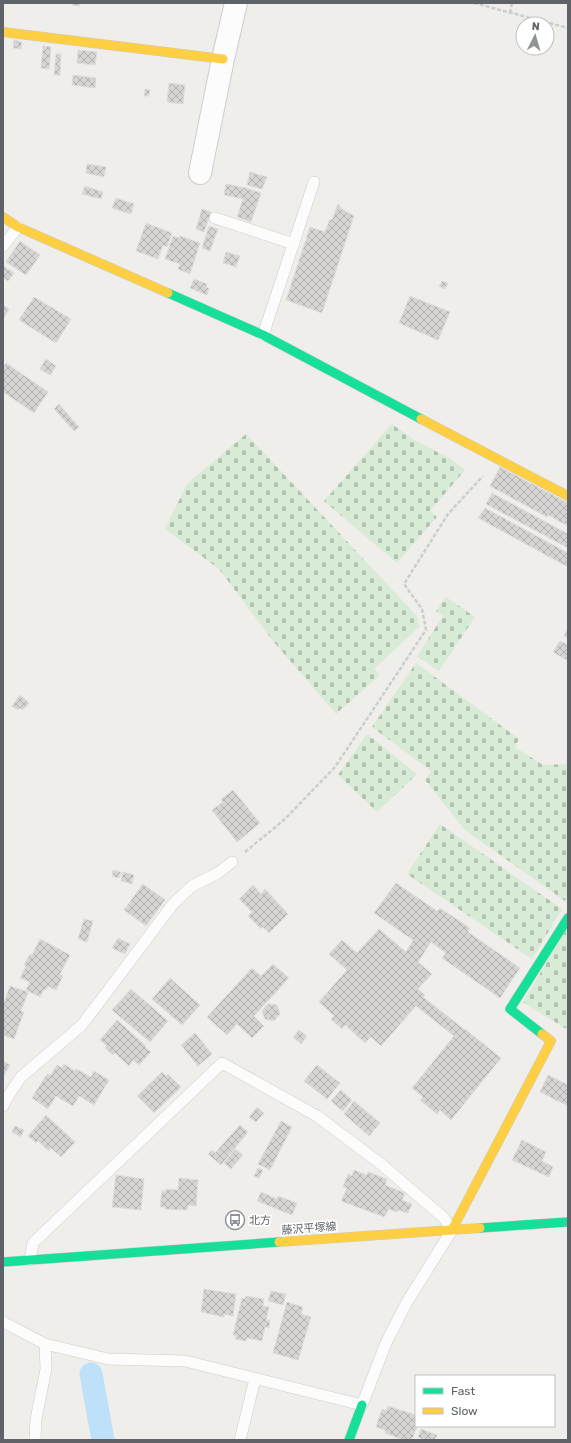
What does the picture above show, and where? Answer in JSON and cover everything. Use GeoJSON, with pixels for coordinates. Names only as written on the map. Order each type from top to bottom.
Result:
{"type":"FeatureCollection","features":[{"type":"Feature","properties":{"kind":"street"},"geometry":{"type":"LineString","coordinates":[[200,173],[222,59],[236,3]]}},
{"type":"Feature","properties":{"kind":"street"},"geometry":{"type":"LineString","coordinates":[[3,32],[222,59]]}},
{"type":"Feature","properties":{"kind":"street"},"geometry":{"type":"LineString","coordinates":[[3,217],[18,226],[263,335],[568,496]]}},
{"type":"Feature","properties":{"kind":"street"},"geometry":{"type":"LineString","coordinates":[[452,1230],[551,1041],[510,1009],[568,918]]}},
{"type":"Feature","properties":{"kind":"street","name":"藤沢平塚線"},"geometry":{"type":"LineString","coordinates":[[3,1262],[568,1222]]}},
{"type":"Feature","properties":{"kind":"street"},"geometry":{"type":"LineString","coordinates":[[349,1440],[362,1405]]}},
{"type":"Feature","properties":{"kind":"lane"},"geometry":{"type":"LineString","coordinates":[[263,335],[314,182]]}},
{"type":"Feature","properties":{"kind":"lane"},"geometry":{"type":"LineString","coordinates":[[215,218],[294,244]]}},
{"type":"Feature","properties":{"kind":"lane"},"geometry":{"type":"LineString","coordinates":[[3,246],[18,226]]}},
{"type":"Feature","properties":{"kind":"lane"},"geometry":{"type":"LineString","coordinates":[[3,1106],[20,1077],[82,1025],[173,904],[192,886],[218,873],[232,862]]}},
{"type":"Feature","properties":{"kind":"lane"},"geometry":{"type":"LineString","coordinates":[[3,1322],[45,1344],[108,1359],[185,1361],[362,1405],[386,1343],[408,1302],[452,1230],[444,1218],[381,1164],[317,1116],[222,1063],[33,1242],[30,1260]]}},
{"type":"Feature","properties":{"kind":"lane"},"geometry":{"type":"LineString","coordinates":[[34,1440],[36,1419],[46,1369],[45,1344]]}},
{"type":"Feature","properties":{"kind":"lane"},"geometry":{"type":"LineString","coordinates":[[240,1440],[255,1379]]}},
{"type":"Feature","properties":{"kind":"path"},"geometry":{"type":"LineString","coordinates":[[474,3],[568,28]]}},
{"type":"Feature","properties":{"kind":"path"},"geometry":{"type":"LineString","coordinates":[[510,13],[512,3]]}},
{"type":"Feature","properties":{"kind":"path"},"geometry":{"type":"LineString","coordinates":[[232,862],[284,820],[335,767],[426,630],[422,609],[404,584],[448,514],[499,459]]}},
{"type":"Feature","properties":{"kind":"green space"},"geometry":{"type":"Polygon","coordinates":[[[392,424],[414,440],[451,459],[465,470],[430,511],[437,517],[397,563],[324,501],[392,424]]]}},
{"type":"Feature","properties":{"kind":"green space"},"geometry":{"type":"Polygon","coordinates":[[[246,434],[417,616],[419,627],[374,669],[380,675],[336,714],[273,641],[219,569],[165,529],[187,484],[246,434]]]}},
{"type":"Feature","properties":{"kind":"green space"},"geometry":{"type":"Polygon","coordinates":[[[446,597],[475,617],[439,671],[417,656],[443,616],[436,611],[446,597]]]}},
{"type":"Feature","properties":{"kind":"green space"},"geometry":{"type":"Polygon","coordinates":[[[416,663],[519,739],[515,747],[543,765],[568,764],[568,895],[565,901],[465,830],[425,780],[431,771],[372,727],[416,663]]]}},
{"type":"Feature","properties":{"kind":"green space"},"geometry":{"type":"Polygon","coordinates":[[[367,734],[417,774],[377,812],[338,775],[367,734]]]}},
{"type":"Feature","properties":{"kind":"green space"},"geometry":{"type":"Polygon","coordinates":[[[440,824],[562,909],[532,959],[407,874],[440,824]]]}},
{"type":"Feature","properties":{"kind":"green space"},"geometry":{"type":"Polygon","coordinates":[[[568,927],[568,1030],[523,1002],[568,927]]]}},
{"type":"Feature","properties":{"kind":"building"},"geometry":{"type":"Polygon","coordinates":[[[72,3],[80,3],[80,6],[72,5],[72,3]]]}},
{"type":"Feature","properties":{"kind":"building"},"geometry":{"type":"Polygon","coordinates":[[[14,40],[22,42],[21,49],[13,48],[14,40]]]}},
{"type":"Feature","properties":{"kind":"building"},"geometry":{"type":"Polygon","coordinates":[[[43,46],[51,47],[49,69],[41,68],[43,46]]]}},
{"type":"Feature","properties":{"kind":"building"},"geometry":{"type":"Polygon","coordinates":[[[78,50],[97,52],[95,65],[77,63],[78,50]]]}},
{"type":"Feature","properties":{"kind":"building"},"geometry":{"type":"Polygon","coordinates":[[[56,54],[61,54],[60,75],[54,75],[56,54]]]}},
{"type":"Feature","properties":{"kind":"building"},"geometry":{"type":"Polygon","coordinates":[[[73,75],[96,78],[95,88],[72,85],[73,75]]]}},
{"type":"Feature","properties":{"kind":"building"},"geometry":{"type":"Polygon","coordinates":[[[169,83],[185,85],[183,104],[167,102],[169,83]]]}},
{"type":"Feature","properties":{"kind":"building"},"geometry":{"type":"Polygon","coordinates":[[[145,89],[150,90],[149,96],[144,96],[145,89]]]}},
{"type":"Feature","properties":{"kind":"building"},"geometry":{"type":"Polygon","coordinates":[[[87,164],[106,167],[104,177],[86,173],[87,164]]]}},
{"type":"Feature","properties":{"kind":"building"},"geometry":{"type":"Polygon","coordinates":[[[250,172],[267,177],[262,189],[247,185],[250,172]]]}},
{"type":"Feature","properties":{"kind":"building"},"geometry":{"type":"Polygon","coordinates":[[[226,184],[261,193],[251,222],[237,217],[243,199],[224,195],[226,184]]]}},
{"type":"Feature","properties":{"kind":"building"},"geometry":{"type":"Polygon","coordinates":[[[85,186],[103,192],[101,199],[82,194],[85,186]]]}},
{"type":"Feature","properties":{"kind":"building"},"geometry":{"type":"Polygon","coordinates":[[[116,198],[134,204],[131,214],[112,208],[116,198]]]}},
{"type":"Feature","properties":{"kind":"building"},"geometry":{"type":"Polygon","coordinates":[[[338,204],[342,209],[354,216],[322,313],[286,300],[310,227],[325,232],[330,219],[332,220],[338,204]]]}},
{"type":"Feature","properties":{"kind":"building"},"geometry":{"type":"Polygon","coordinates":[[[202,209],[211,212],[204,232],[196,229],[202,209]]]}},
{"type":"Feature","properties":{"kind":"building"},"geometry":{"type":"Polygon","coordinates":[[[146,223],[172,233],[167,247],[163,245],[158,259],[136,251],[146,223]]]}},
{"type":"Feature","properties":{"kind":"building"},"geometry":{"type":"Polygon","coordinates":[[[209,226],[218,229],[210,251],[202,248],[209,226]]]}},
{"type":"Feature","properties":{"kind":"building"},"geometry":{"type":"Polygon","coordinates":[[[173,236],[179,238],[180,236],[200,243],[190,274],[178,269],[180,264],[165,259],[173,236]]]}},
{"type":"Feature","properties":{"kind":"building"},"geometry":{"type":"Polygon","coordinates":[[[20,241],[40,255],[26,275],[6,262],[20,241]]]}},
{"type":"Feature","properties":{"kind":"building"},"geometry":{"type":"Polygon","coordinates":[[[226,252],[240,256],[236,267],[223,263],[226,252]]]}},
{"type":"Feature","properties":{"kind":"building"},"geometry":{"type":"Polygon","coordinates":[[[3,266],[14,273],[8,281],[3,278],[3,266]]]}},
{"type":"Feature","properties":{"kind":"building"},"geometry":{"type":"Polygon","coordinates":[[[194,279],[207,284],[206,287],[209,288],[207,295],[190,288],[194,279]]]}},
{"type":"Feature","properties":{"kind":"building"},"geometry":{"type":"Polygon","coordinates":[[[442,281],[448,283],[445,289],[439,286],[442,281]]]}},
{"type":"Feature","properties":{"kind":"building"},"geometry":{"type":"Polygon","coordinates":[[[410,296],[450,312],[438,340],[399,323],[410,296]]]}},
{"type":"Feature","properties":{"kind":"building"},"geometry":{"type":"Polygon","coordinates":[[[34,297],[71,319],[56,343],[19,320],[34,297]]]}},
{"type":"Feature","properties":{"kind":"building"},"geometry":{"type":"Polygon","coordinates":[[[3,305],[9,309],[3,319],[3,305]]]}},
{"type":"Feature","properties":{"kind":"building"},"geometry":{"type":"Polygon","coordinates":[[[46,359],[56,366],[50,375],[40,369],[46,359]]]}},
{"type":"Feature","properties":{"kind":"building"},"geometry":{"type":"Polygon","coordinates":[[[6,363],[48,392],[34,413],[3,392],[3,368],[6,363]]]}},
{"type":"Feature","properties":{"kind":"building"},"geometry":{"type":"Polygon","coordinates":[[[59,404],[79,427],[74,431],[54,409],[59,404]]]}},
{"type":"Feature","properties":{"kind":"building"},"geometry":{"type":"Polygon","coordinates":[[[500,467],[568,503],[568,526],[548,515],[547,517],[490,486],[500,467]]]}},
{"type":"Feature","properties":{"kind":"building"},"geometry":{"type":"Polygon","coordinates":[[[492,493],[568,534],[568,548],[486,504],[492,493]]]}},
{"type":"Feature","properties":{"kind":"building"},"geometry":{"type":"Polygon","coordinates":[[[485,508],[568,553],[568,567],[478,518],[485,508]]]}},
{"type":"Feature","properties":{"kind":"building"},"geometry":{"type":"Polygon","coordinates":[[[568,628],[568,638],[564,636],[568,628]]]}},
{"type":"Feature","properties":{"kind":"building"},"geometry":{"type":"Polygon","coordinates":[[[560,641],[568,645],[568,661],[553,652],[560,641]]]}},
{"type":"Feature","properties":{"kind":"building"},"geometry":{"type":"Polygon","coordinates":[[[20,695],[29,703],[23,710],[20,708],[18,710],[12,706],[20,695]]]}},
{"type":"Feature","properties":{"kind":"building"},"geometry":{"type":"Polygon","coordinates":[[[233,790],[260,823],[237,842],[212,810],[223,802],[221,799],[233,790]]]}},
{"type":"Feature","properties":{"kind":"building"},"geometry":{"type":"Polygon","coordinates":[[[113,870],[121,872],[119,878],[112,876],[113,870]]]}},
{"type":"Feature","properties":{"kind":"building"},"geometry":{"type":"Polygon","coordinates":[[[123,872],[134,875],[132,884],[121,881],[123,872]]]}},
{"type":"Feature","properties":{"kind":"building"},"geometry":{"type":"Polygon","coordinates":[[[396,883],[437,911],[440,908],[470,928],[468,932],[520,968],[500,998],[442,958],[446,953],[431,942],[418,962],[432,974],[418,989],[425,995],[423,997],[501,1058],[451,1120],[440,1110],[437,1114],[420,1100],[423,1097],[412,1088],[454,1036],[416,1006],[381,1046],[371,1037],[365,1043],[345,1025],[342,1029],[331,1019],[334,1016],[319,1002],[347,970],[329,954],[342,940],[357,953],[379,929],[406,952],[413,940],[374,913],[396,883]]]}},
{"type":"Feature","properties":{"kind":"building"},"geometry":{"type":"Polygon","coordinates":[[[143,884],[165,900],[146,926],[124,910],[143,884]]]}},
{"type":"Feature","properties":{"kind":"building"},"geometry":{"type":"Polygon","coordinates":[[[253,885],[261,894],[265,889],[288,914],[269,933],[263,927],[261,929],[248,916],[252,912],[239,899],[253,885]]]}},
{"type":"Feature","properties":{"kind":"building"},"geometry":{"type":"Polygon","coordinates":[[[84,919],[93,921],[87,942],[78,939],[84,919]]]}},
{"type":"Feature","properties":{"kind":"building"},"geometry":{"type":"Polygon","coordinates":[[[118,938],[130,944],[125,954],[112,948],[118,938]]]}},
{"type":"Feature","properties":{"kind":"building"},"geometry":{"type":"Polygon","coordinates":[[[40,939],[70,955],[60,974],[63,976],[56,990],[48,986],[46,990],[44,989],[40,997],[26,990],[30,982],[20,978],[26,966],[24,965],[30,954],[32,955],[40,939]]]}},
{"type":"Feature","properties":{"kind":"building"},"geometry":{"type":"Polygon","coordinates":[[[273,964],[289,978],[254,1016],[264,1026],[252,1038],[237,1024],[227,1035],[207,1017],[252,968],[261,976],[273,964]]]}},
{"type":"Feature","properties":{"kind":"building"},"geometry":{"type":"Polygon","coordinates":[[[170,978],[200,1005],[182,1025],[152,999],[170,978]]]}},
{"type":"Feature","properties":{"kind":"building"},"geometry":{"type":"Polygon","coordinates":[[[10,986],[28,992],[21,1011],[24,1012],[14,1039],[3,1035],[3,1006],[10,986]]]}},
{"type":"Feature","properties":{"kind":"building"},"geometry":{"type":"Polygon","coordinates":[[[131,989],[168,1021],[150,1042],[112,1010],[131,989]]]}},
{"type":"Feature","properties":{"kind":"building"},"geometry":{"type":"Polygon","coordinates":[[[268,1004],[277,1005],[280,1014],[274,1021],[265,1019],[262,1011],[268,1004]]]}},
{"type":"Feature","properties":{"kind":"building"},"geometry":{"type":"Polygon","coordinates":[[[117,1020],[151,1052],[139,1065],[133,1060],[129,1066],[115,1053],[113,1055],[105,1048],[107,1046],[100,1040],[117,1020]]]}},
{"type":"Feature","properties":{"kind":"building"},"geometry":{"type":"Polygon","coordinates":[[[299,1030],[307,1036],[301,1044],[293,1037],[299,1030]]]}},
{"type":"Feature","properties":{"kind":"building"},"geometry":{"type":"Polygon","coordinates":[[[195,1033],[212,1054],[198,1066],[181,1045],[195,1033]]]}},
{"type":"Feature","properties":{"kind":"building"},"geometry":{"type":"Polygon","coordinates":[[[3,1061],[10,1065],[3,1077],[3,1061]]]}},
{"type":"Feature","properties":{"kind":"building"},"geometry":{"type":"Polygon","coordinates":[[[64,1064],[75,1071],[76,1069],[91,1077],[94,1071],[109,1080],[94,1105],[79,1096],[73,1106],[56,1096],[48,1109],[32,1098],[47,1074],[51,1075],[57,1065],[62,1068],[64,1064]]]}},
{"type":"Feature","properties":{"kind":"building"},"geometry":{"type":"Polygon","coordinates":[[[317,1065],[340,1083],[327,1099],[304,1081],[317,1065]]]}},
{"type":"Feature","properties":{"kind":"building"},"geometry":{"type":"Polygon","coordinates":[[[162,1072],[166,1076],[168,1074],[181,1087],[154,1113],[137,1096],[162,1072]]]}},
{"type":"Feature","properties":{"kind":"building"},"geometry":{"type":"Polygon","coordinates":[[[548,1075],[568,1085],[568,1106],[540,1092],[548,1075]]]}},
{"type":"Feature","properties":{"kind":"building"},"geometry":{"type":"Polygon","coordinates":[[[341,1090],[352,1100],[343,1111],[331,1101],[341,1090]]]}},
{"type":"Feature","properties":{"kind":"building"},"geometry":{"type":"Polygon","coordinates":[[[354,1101],[380,1123],[369,1136],[344,1114],[354,1101]]]}},
{"type":"Feature","properties":{"kind":"building"},"geometry":{"type":"Polygon","coordinates":[[[257,1107],[264,1113],[256,1122],[249,1117],[257,1107]]]}},
{"type":"Feature","properties":{"kind":"building"},"geometry":{"type":"Polygon","coordinates":[[[46,1115],[75,1142],[61,1157],[51,1148],[49,1151],[38,1141],[36,1143],[28,1136],[46,1115]]]}},
{"type":"Feature","properties":{"kind":"building"},"geometry":{"type":"Polygon","coordinates":[[[281,1121],[292,1127],[270,1170],[258,1164],[281,1121]]]}},
{"type":"Feature","properties":{"kind":"building"},"geometry":{"type":"Polygon","coordinates":[[[240,1125],[248,1132],[221,1165],[208,1154],[212,1150],[215,1153],[240,1125]]]}},
{"type":"Feature","properties":{"kind":"building"},"geometry":{"type":"Polygon","coordinates":[[[15,1126],[24,1130],[21,1137],[12,1132],[15,1126]]]}},
{"type":"Feature","properties":{"kind":"building"},"geometry":{"type":"Polygon","coordinates":[[[522,1140],[546,1152],[542,1161],[553,1167],[549,1177],[512,1160],[522,1140]]]}},
{"type":"Feature","properties":{"kind":"building"},"geometry":{"type":"Polygon","coordinates":[[[235,1149],[243,1155],[231,1169],[224,1163],[235,1149]]]}},
{"type":"Feature","properties":{"kind":"building"},"geometry":{"type":"Polygon","coordinates":[[[258,1168],[263,1170],[259,1178],[254,1176],[258,1168]]]}},
{"type":"Feature","properties":{"kind":"building"},"geometry":{"type":"Polygon","coordinates":[[[354,1170],[367,1175],[368,1172],[387,1179],[385,1185],[405,1193],[402,1200],[412,1204],[408,1213],[398,1210],[397,1212],[389,1209],[384,1217],[341,1201],[347,1188],[343,1187],[348,1174],[352,1176],[354,1170]]]}},
{"type":"Feature","properties":{"kind":"building"},"geometry":{"type":"Polygon","coordinates":[[[116,1175],[144,1179],[141,1210],[112,1207],[116,1175]]]}},
{"type":"Feature","properties":{"kind":"building"},"geometry":{"type":"Polygon","coordinates":[[[179,1178],[198,1180],[196,1206],[188,1205],[187,1210],[165,1209],[165,1207],[160,1207],[162,1191],[166,1192],[166,1189],[178,1190],[179,1178]]]}},
{"type":"Feature","properties":{"kind":"building"},"geometry":{"type":"Polygon","coordinates":[[[261,1192],[277,1199],[278,1196],[297,1203],[292,1215],[257,1201],[261,1192]]]}},
{"type":"Feature","properties":{"kind":"building"},"geometry":{"type":"Polygon","coordinates":[[[204,1289],[236,1294],[233,1316],[224,1314],[224,1317],[201,1312],[204,1289]]]}},
{"type":"Feature","properties":{"kind":"building"},"geometry":{"type":"Polygon","coordinates":[[[271,1291],[286,1294],[283,1305],[268,1301],[271,1291]]]}},
{"type":"Feature","properties":{"kind":"building"},"geometry":{"type":"Polygon","coordinates":[[[246,1296],[264,1299],[263,1306],[269,1307],[266,1320],[270,1320],[269,1328],[265,1327],[262,1341],[247,1338],[246,1341],[235,1339],[236,1336],[233,1335],[242,1298],[245,1299],[246,1296]]]}},
{"type":"Feature","properties":{"kind":"building"},"geometry":{"type":"Polygon","coordinates":[[[287,1302],[303,1307],[301,1314],[311,1317],[298,1360],[273,1353],[287,1302]]]}},
{"type":"Feature","properties":{"kind":"building"},"geometry":{"type":"Polygon","coordinates":[[[388,1406],[415,1415],[415,1427],[417,1427],[412,1440],[404,1440],[385,1433],[385,1430],[376,1427],[382,1409],[386,1411],[388,1406]]]}},
{"type":"Feature","properties":{"kind":"building"},"geometry":{"type":"Polygon","coordinates":[[[421,1429],[437,1435],[435,1440],[425,1440],[418,1437],[421,1429]]]}},
{"type":"Feature","properties":{"kind":"waterway"},"geometry":{"type":"LineString","coordinates":[[91,1374],[103,1440]]}},
{"type":"Feature","properties":{"kind":"traffic: fast"},"geometry":{"type":"LineString","coordinates":[[168,293],[263,335],[421,419]]}},
{"type":"Feature","properties":{"kind":"traffic: fast"},"geometry":{"type":"LineString","coordinates":[[542,1034],[510,1009],[568,918]]}},
{"type":"Feature","properties":{"kind":"traffic: fast"},"geometry":{"type":"LineString","coordinates":[[480,1228],[568,1222]]}},
{"type":"Feature","properties":{"kind":"traffic: fast"},"geometry":{"type":"LineString","coordinates":[[3,1262],[279,1242]]}},
{"type":"Feature","properties":{"kind":"traffic: fast"},"geometry":{"type":"LineString","coordinates":[[349,1440],[362,1405]]}},
{"type":"Feature","properties":{"kind":"traffic: slow"},"geometry":{"type":"LineString","coordinates":[[3,32],[223,59]]}},
{"type":"Feature","properties":{"kind":"traffic: slow"},"geometry":{"type":"LineString","coordinates":[[3,217],[18,227],[168,293]]}},
{"type":"Feature","properties":{"kind":"traffic: slow"},"geometry":{"type":"LineString","coordinates":[[421,419],[568,496]]}},
{"type":"Feature","properties":{"kind":"traffic: slow"},"geometry":{"type":"LineString","coordinates":[[452,1230],[551,1041],[542,1034]]}},
{"type":"Feature","properties":{"kind":"traffic: slow"},"geometry":{"type":"LineString","coordinates":[[279,1242],[480,1228]]}},
{"type":"Feature","properties":{"kind":"place","name":"北方"},"geometry":{"type":"Point","coordinates":[235,1220]}}]}
